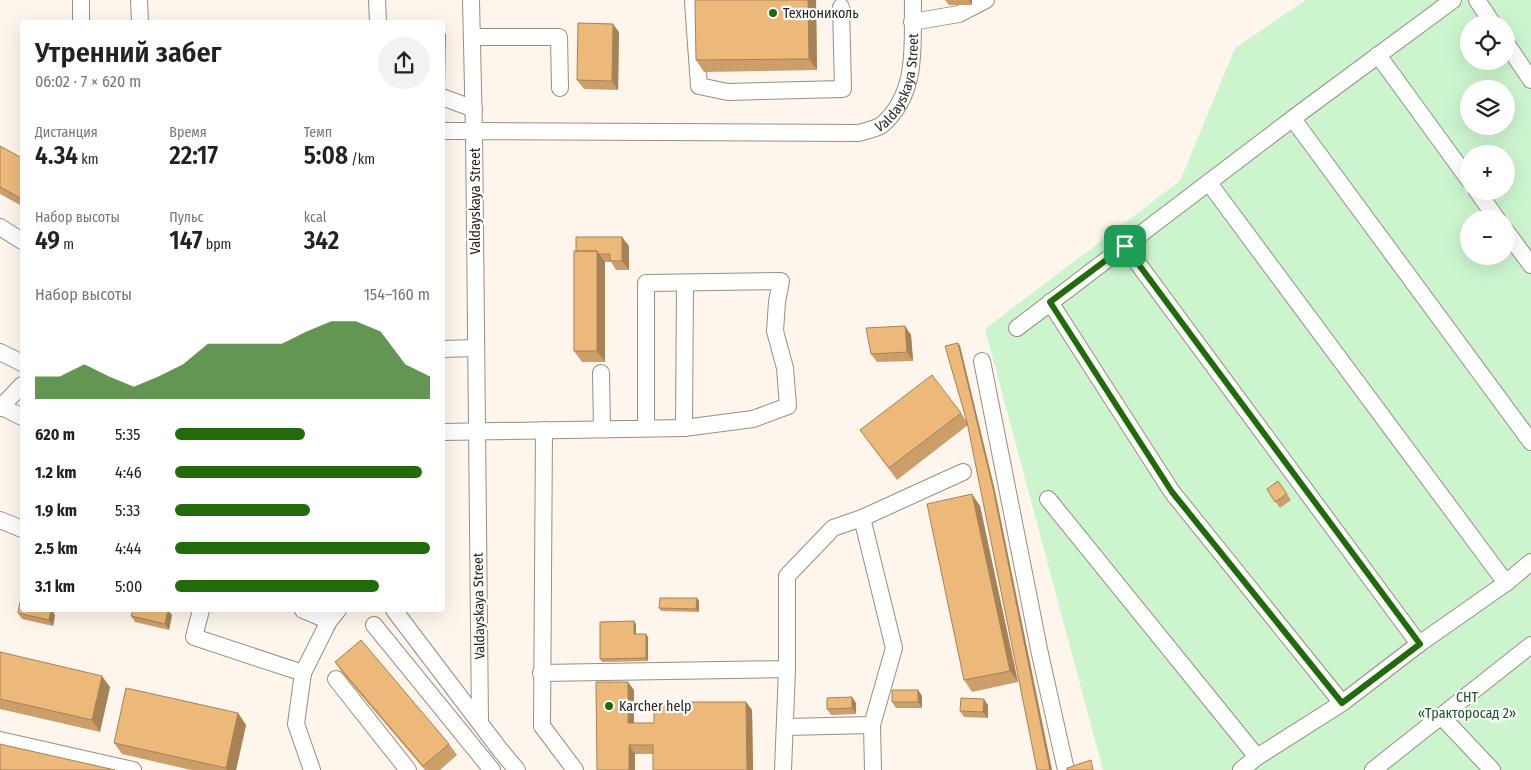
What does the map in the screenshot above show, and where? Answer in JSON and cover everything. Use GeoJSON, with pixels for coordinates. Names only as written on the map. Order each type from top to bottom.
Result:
{"type":"FeatureCollection","features":[{"type":"Feature","properties":{"kind":"street"},"geometry":{"type":"LineString","coordinates":[[81,0],[81,20]]}},
{"type":"Feature","properties":{"kind":"street"},"geometry":{"type":"LineString","coordinates":[[139,0],[140,20]]}},
{"type":"Feature","properties":{"kind":"street"},"geometry":{"type":"LineString","coordinates":[[377,0],[378,20]]}},
{"type":"Feature","properties":{"kind":"street"},"geometry":{"type":"LineString","coordinates":[[445,131],[474,131],[471,0]]}},
{"type":"Feature","properties":{"kind":"street"},"geometry":{"type":"LineString","coordinates":[[695,0],[693,2],[698,86],[728,92],[843,89],[841,6]]}},
{"type":"Feature","properties":{"kind":"street","name":"Valdayskaya Street"},"geometry":{"type":"LineString","coordinates":[[480,723],[474,131],[858,133],[882,125],[901,103],[911,76],[913,0]]}},
{"type":"Feature","properties":{"kind":"street"},"geometry":{"type":"LineString","coordinates":[[912,22],[959,14],[986,0]]}},
{"type":"Feature","properties":{"kind":"street"},"geometry":{"type":"LineString","coordinates":[[1017,328],[1208,182],[1453,0]]}},
{"type":"Feature","properties":{"kind":"street"},"geometry":{"type":"LineString","coordinates":[[1477,0],[1487,15]]}},
{"type":"Feature","properties":{"kind":"street"},"geometry":{"type":"LineString","coordinates":[[472,36],[559,37],[560,88]]}},
{"type":"Feature","properties":{"kind":"street"},"geometry":{"type":"LineString","coordinates":[[1378,56],[1460,168]]}},
{"type":"Feature","properties":{"kind":"street"},"geometry":{"type":"LineString","coordinates":[[1515,56],[1531,80]]}},
{"type":"Feature","properties":{"kind":"street"},"geometry":{"type":"LineString","coordinates":[[445,98],[474,109]]}},
{"type":"Feature","properties":{"kind":"street"},"geometry":{"type":"LineString","coordinates":[[1293,119],[1531,442]]}},
{"type":"Feature","properties":{"kind":"street"},"geometry":{"type":"LineString","coordinates":[[1208,182],[1506,583]]}},
{"type":"Feature","properties":{"kind":"street"},"geometry":{"type":"LineString","coordinates":[[0,227],[20,240]]}},
{"type":"Feature","properties":{"kind":"street"},"geometry":{"type":"LineString","coordinates":[[1515,244],[1531,266]]}},
{"type":"Feature","properties":{"kind":"street"},"geometry":{"type":"LineString","coordinates":[[1125,246],[1420,644]]}},
{"type":"Feature","properties":{"kind":"street"},"geometry":{"type":"LineString","coordinates":[[445,432],[684,428],[753,420],[788,406],[784,368],[775,331],[781,281],[646,283],[646,428]]}},
{"type":"Feature","properties":{"kind":"street"},"geometry":{"type":"LineString","coordinates":[[684,428],[685,283]]}},
{"type":"Feature","properties":{"kind":"street"},"geometry":{"type":"LineString","coordinates":[[1050,302],[1172,492],[1342,703]]}},
{"type":"Feature","properties":{"kind":"street"},"geometry":{"type":"LineString","coordinates":[[445,349],[475,348]]}},
{"type":"Feature","properties":{"kind":"street"},"geometry":{"type":"LineString","coordinates":[[0,352],[20,362]]}},
{"type":"Feature","properties":{"kind":"street"},"geometry":{"type":"LineString","coordinates":[[982,361],[1038,644],[1066,770]]}},
{"type":"Feature","properties":{"kind":"street"},"geometry":{"type":"LineString","coordinates":[[600,373],[602,429]]}},
{"type":"Feature","properties":{"kind":"street"},"geometry":{"type":"LineString","coordinates":[[20,387],[0,406],[20,416]]}},
{"type":"Feature","properties":{"kind":"street"},"geometry":{"type":"LineString","coordinates":[[544,430],[542,726],[575,770]]}},
{"type":"Feature","properties":{"kind":"street"},"geometry":{"type":"LineString","coordinates":[[783,770],[787,669],[787,576],[833,528],[862,518],[963,472]]}},
{"type":"Feature","properties":{"kind":"street"},"geometry":{"type":"LineString","coordinates":[[1048,499],[1257,757]]}},
{"type":"Feature","properties":{"kind":"street"},"geometry":{"type":"LineString","coordinates":[[862,518],[894,648],[872,725],[872,770]]}},
{"type":"Feature","properties":{"kind":"street"},"geometry":{"type":"LineString","coordinates":[[0,520],[20,528]]}},
{"type":"Feature","properties":{"kind":"street"},"geometry":{"type":"LineString","coordinates":[[1241,770],[1257,757],[1342,703],[1420,644],[1506,583],[1531,562]]}},
{"type":"Feature","properties":{"kind":"street"},"geometry":{"type":"LineString","coordinates":[[200,612],[194,636],[303,673]]}},
{"type":"Feature","properties":{"kind":"street"},"geometry":{"type":"LineString","coordinates":[[312,770],[296,724],[303,673],[334,615],[315,612]]}},
{"type":"Feature","properties":{"kind":"street"},"geometry":{"type":"LineString","coordinates":[[396,612],[517,770]]}},
{"type":"Feature","properties":{"kind":"street"},"geometry":{"type":"LineString","coordinates":[[374,625],[486,768],[501,751]]}},
{"type":"Feature","properties":{"kind":"street"},"geometry":{"type":"LineString","coordinates":[[1373,770],[1531,644]]}},
{"type":"Feature","properties":{"kind":"street"},"geometry":{"type":"LineString","coordinates":[[541,673],[787,669]]}},
{"type":"Feature","properties":{"kind":"street"},"geometry":{"type":"LineString","coordinates":[[336,679],[408,770]]}},
{"type":"Feature","properties":{"kind":"street"},"geometry":{"type":"LineString","coordinates":[[1441,716],[1492,770]]}},
{"type":"Feature","properties":{"kind":"street"},"geometry":{"type":"LineString","coordinates":[[784,727],[872,725]]}},
{"type":"Feature","properties":{"kind":"street"},"geometry":{"type":"LineString","coordinates":[[0,740],[133,770]]}},
{"type":"Feature","properties":{"kind":"green space","name":"СНТ «Тракторосад 2»"},"geometry":{"type":"Polygon","coordinates":[[[1306,0],[1531,0],[1531,770],[1103,770],[985,329],[1180,181],[1235,48],[1306,0]]]}},
{"type":"Feature","properties":{"kind":"building"},"geometry":{"type":"Polygon","coordinates":[[[695,0],[808,0],[809,59],[696,60],[695,0]]]}},
{"type":"Feature","properties":{"kind":"building"},"geometry":{"type":"Polygon","coordinates":[[[578,23],[613,24],[612,81],[577,80],[578,23]]]}},
{"type":"Feature","properties":{"kind":"building"},"geometry":{"type":"Polygon","coordinates":[[[0,146],[20,157],[20,198],[0,187],[0,146]]]}},
{"type":"Feature","properties":{"kind":"building"},"geometry":{"type":"Polygon","coordinates":[[[576,237],[622,237],[622,261],[610,261],[610,254],[599,254],[597,251],[576,251],[576,237]]]}},
{"type":"Feature","properties":{"kind":"building"},"geometry":{"type":"Polygon","coordinates":[[[574,251],[597,251],[597,351],[574,351],[574,251]]]}},
{"type":"Feature","properties":{"kind":"building"},"geometry":{"type":"Polygon","coordinates":[[[905,326],[907,352],[871,354],[866,328],[905,326]]]}},
{"type":"Feature","properties":{"kind":"building"},"geometry":{"type":"Polygon","coordinates":[[[958,343],[993,488],[1050,770],[1037,770],[967,422],[945,346],[958,343]]]}},
{"type":"Feature","properties":{"kind":"building"},"geometry":{"type":"Polygon","coordinates":[[[932,375],[961,413],[889,468],[860,430],[932,375]]]}},
{"type":"Feature","properties":{"kind":"building"},"geometry":{"type":"Polygon","coordinates":[[[1278,481],[1287,494],[1275,502],[1267,489],[1278,481]]]}},
{"type":"Feature","properties":{"kind":"building"},"geometry":{"type":"Polygon","coordinates":[[[972,494],[1010,671],[964,680],[927,504],[972,494]]]}},
{"type":"Feature","properties":{"kind":"building"},"geometry":{"type":"Polygon","coordinates":[[[660,598],[697,598],[696,609],[659,608],[660,598]]]}},
{"type":"Feature","properties":{"kind":"building"},"geometry":{"type":"Polygon","coordinates":[[[20,602],[20,612],[51,612],[49,620],[18,613],[20,602]]]}},
{"type":"Feature","properties":{"kind":"building"},"geometry":{"type":"Polygon","coordinates":[[[132,612],[168,612],[165,624],[131,616],[132,612]]]}},
{"type":"Feature","properties":{"kind":"building"},"geometry":{"type":"Polygon","coordinates":[[[634,621],[634,634],[646,634],[646,658],[600,659],[600,622],[634,621]]]}},
{"type":"Feature","properties":{"kind":"building"},"geometry":{"type":"Polygon","coordinates":[[[361,640],[449,744],[423,766],[335,662],[361,640]]]}},
{"type":"Feature","properties":{"kind":"building"},"geometry":{"type":"Polygon","coordinates":[[[0,652],[102,676],[92,720],[0,699],[0,652]]]}},
{"type":"Feature","properties":{"kind":"building"},"geometry":{"type":"Polygon","coordinates":[[[596,682],[628,682],[628,723],[654,723],[654,702],[746,702],[747,770],[653,770],[653,745],[629,745],[629,770],[597,770],[596,682]]]}},
{"type":"Feature","properties":{"kind":"building"},"geometry":{"type":"Polygon","coordinates":[[[126,688],[238,713],[226,768],[114,743],[126,688]]]}},
{"type":"Feature","properties":{"kind":"building"},"geometry":{"type":"Polygon","coordinates":[[[892,690],[918,690],[918,702],[892,702],[892,690]]]}},
{"type":"Feature","properties":{"kind":"building"},"geometry":{"type":"Polygon","coordinates":[[[852,697],[852,708],[827,709],[827,698],[852,697]]]}},
{"type":"Feature","properties":{"kind":"building"},"geometry":{"type":"Polygon","coordinates":[[[961,698],[984,699],[983,712],[960,711],[961,698]]]}},
{"type":"Feature","properties":{"kind":"building"},"geometry":{"type":"Polygon","coordinates":[[[0,744],[115,770],[2,770],[0,769],[0,744]]]}},
{"type":"Feature","properties":{"kind":"building"},"geometry":{"type":"Polygon","coordinates":[[[1091,760],[1093,770],[1067,770],[1067,768],[1091,760]]]}},
{"type":"Feature","properties":{"kind":"place","name":"Технониколь"},"geometry":{"type":"Point","coordinates":[773,13]}},
{"type":"Feature","properties":{"kind":"place","name":"Karcher help"},"geometry":{"type":"Point","coordinates":[609,706]}},
{"type":"Feature","properties":{"kind":"route"},"geometry":{"type":"LineString","coordinates":[[1125,246],[1420,644],[1342,703],[1172,492],[1050,302],[1125,246]]}}]}
